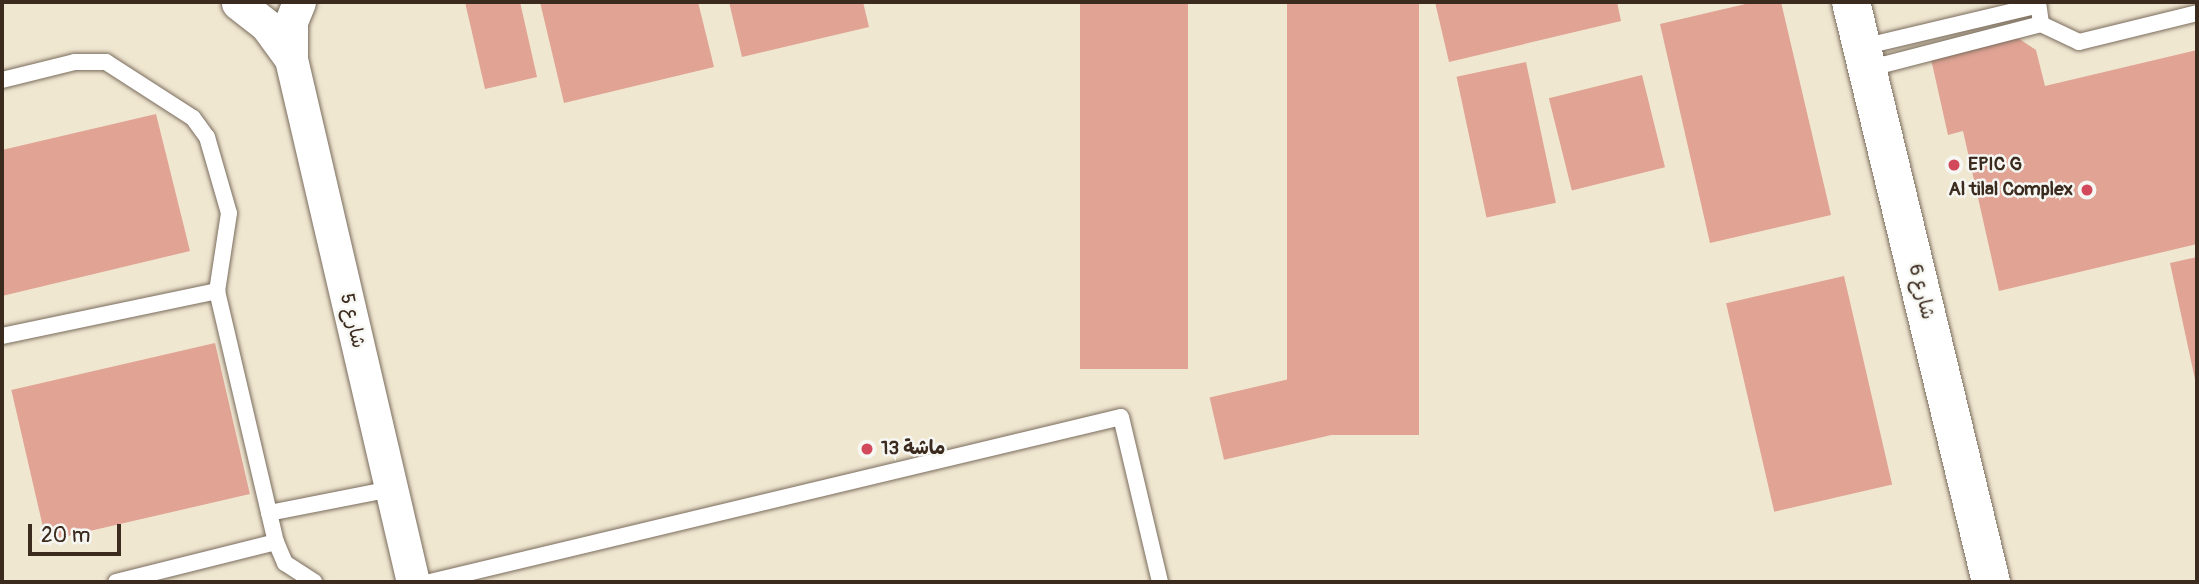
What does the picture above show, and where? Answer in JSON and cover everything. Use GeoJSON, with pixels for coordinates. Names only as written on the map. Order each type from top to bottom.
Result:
{"type":"FeatureCollection","features":[{"type":"Feature","properties":{"kind":"street"},"geometry":{"type":"LineString","coordinates":[[237,3],[278,2]]}},
{"type":"Feature","properties":{"kind":"street","name":"شارع 5"},"geometry":{"type":"LineString","coordinates":[[299,2],[291,22],[291,59],[413,582]]}},
{"type":"Feature","properties":{"kind":"street","name":"شارع 6"},"geometry":{"type":"LineString","coordinates":[[1851,2],[1991,582]]}},
{"type":"Feature","properties":{"kind":"street","name":"شارع 5"},"geometry":{"type":"LineString","coordinates":[[237,3],[267,26],[291,59]]}},
{"type":"Feature","properties":{"kind":"lane"},"geometry":{"type":"LineString","coordinates":[[1865,58],[2037,4],[2041,24]]}},
{"type":"Feature","properties":{"kind":"lane"},"geometry":{"type":"LineString","coordinates":[[1865,58],[2041,24],[2080,42],[2197,13]]}},
{"type":"Feature","properties":{"kind":"lane"},"geometry":{"type":"LineString","coordinates":[[2,80],[96,60],[193,118],[212,148],[229,213],[217,291],[269,513],[276,542],[285,563],[314,582]]}},
{"type":"Feature","properties":{"kind":"lane"},"geometry":{"type":"LineString","coordinates":[[2,336],[217,291]]}},
{"type":"Feature","properties":{"kind":"lane"},"geometry":{"type":"LineString","coordinates":[[430,582],[1121,417],[1160,582]]}},
{"type":"Feature","properties":{"kind":"lane"},"geometry":{"type":"LineString","coordinates":[[269,513],[391,489]]}},
{"type":"Feature","properties":{"kind":"lane"},"geometry":{"type":"LineString","coordinates":[[116,582],[276,542]]}},
{"type":"Feature","properties":{"kind":"building"},"geometry":{"type":"Polygon","coordinates":[[[465,2],[520,2],[537,77],[485,89],[465,2]]]}},
{"type":"Feature","properties":{"kind":"building"},"geometry":{"type":"Polygon","coordinates":[[[540,2],[698,2],[714,67],[564,103],[540,2]]]}},
{"type":"Feature","properties":{"kind":"building"},"geometry":{"type":"Polygon","coordinates":[[[729,2],[863,2],[869,27],[742,57],[729,2]]]}},
{"type":"Feature","properties":{"kind":"building"},"geometry":{"type":"Polygon","coordinates":[[[1080,2],[1188,2],[1188,369],[1080,369],[1080,2]]]}},
{"type":"Feature","properties":{"kind":"building"},"geometry":{"type":"Polygon","coordinates":[[[1287,2],[1419,2],[1419,435],[1287,435],[1287,2]]]}},
{"type":"Feature","properties":{"kind":"building"},"geometry":{"type":"Polygon","coordinates":[[[1435,2],[1617,2],[1621,21],[1449,62],[1435,2]]]}},
{"type":"Feature","properties":{"kind":"building"},"geometry":{"type":"Polygon","coordinates":[[[1754,2],[1781,2],[1831,215],[1710,243],[1660,24],[1754,2]]]}},
{"type":"Feature","properties":{"kind":"building","name":"Al tilal Complex"},"geometry":{"type":"Polygon","coordinates":[[[2018,38],[2036,50],[2045,86],[2197,50],[2197,244],[1999,291],[1963,131],[1948,135],[1931,59],[2018,38]]]}},
{"type":"Feature","properties":{"kind":"building"},"geometry":{"type":"Polygon","coordinates":[[[1526,62],[1556,203],[1486,218],[1457,77],[1526,62]]]}},
{"type":"Feature","properties":{"kind":"building"},"geometry":{"type":"Polygon","coordinates":[[[1642,75],[1665,167],[1572,190],[1549,98],[1642,75]]]}},
{"type":"Feature","properties":{"kind":"building"},"geometry":{"type":"Polygon","coordinates":[[[156,114],[190,251],[2,296],[2,150],[156,114]]]}},
{"type":"Feature","properties":{"kind":"building"},"geometry":{"type":"Polygon","coordinates":[[[2197,257],[2197,384],[2196,384],[2170,263],[2197,257]]]}},
{"type":"Feature","properties":{"kind":"building"},"geometry":{"type":"Polygon","coordinates":[[[1844,276],[1892,485],[1774,512],[1726,303],[1844,276]]]}},
{"type":"Feature","properties":{"kind":"building"},"geometry":{"type":"Polygon","coordinates":[[[215,343],[250,494],[46,541],[11,390],[215,343]]]}},
{"type":"Feature","properties":{"kind":"building"},"geometry":{"type":"Polygon","coordinates":[[[1346,366],[1360,428],[1224,460],[1210,397],[1346,366]]]}},
{"type":"Feature","properties":{"kind":"place","name":"EPIC G"},"geometry":{"type":"Point","coordinates":[1954,165]}},
{"type":"Feature","properties":{"kind":"place","name":"Al tilal Complex"},"geometry":{"type":"Point","coordinates":[2087,190]}},
{"type":"Feature","properties":{"kind":"place","name":"ماشة 13"},"geometry":{"type":"Point","coordinates":[867,449]}}]}
